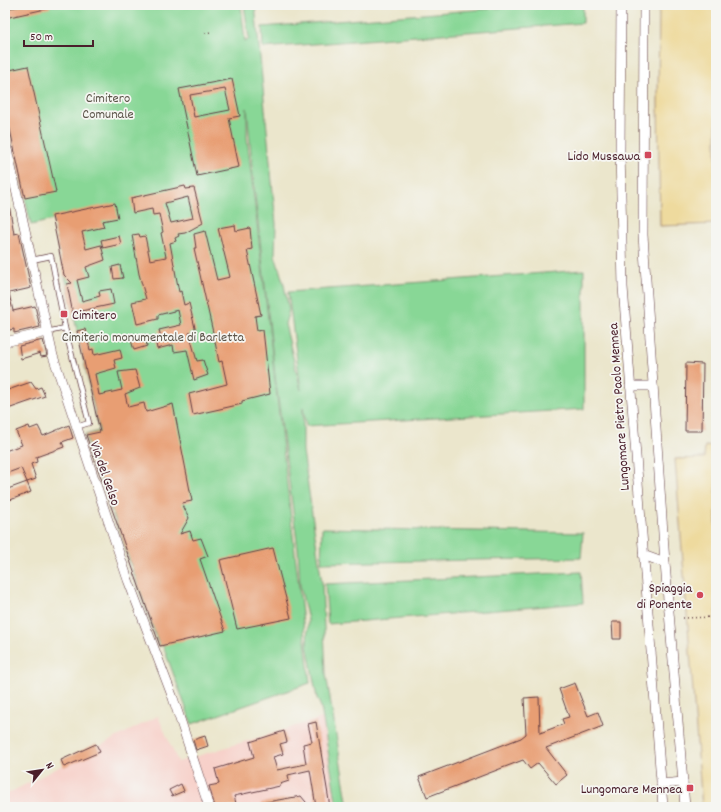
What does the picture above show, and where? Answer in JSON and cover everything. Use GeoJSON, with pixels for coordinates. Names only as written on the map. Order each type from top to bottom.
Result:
{"type":"FeatureCollection","features":[{"type":"Feature","properties":{"kind":"street","name":"Lungomare Pietro Paolo Mennea"},"geometry":{"type":"LineString","coordinates":[[621,5],[620,235],[630,386],[663,807]]}},
{"type":"Feature","properties":{"kind":"street"},"geometry":{"type":"LineString","coordinates":[[644,5],[643,235],[665,563],[685,807]]}},
{"type":"Feature","properties":{"kind":"street","name":"Via del Gelso"},"geometry":{"type":"LineString","coordinates":[[5,140],[47,332],[76,427],[128,580],[173,698],[209,807]]}},
{"type":"Feature","properties":{"kind":"street"},"geometry":{"type":"LineString","coordinates":[[5,342],[47,332]]}},
{"type":"Feature","properties":{"kind":"street"},"geometry":{"type":"LineString","coordinates":[[630,386],[653,386]]}},
{"type":"Feature","properties":{"kind":"street"},"geometry":{"type":"LineString","coordinates":[[643,555],[665,563]]}},
{"type":"Feature","properties":{"kind":"street"},"geometry":{"type":"LineString","coordinates":[[661,784],[683,782]]}},
{"type":"Feature","properties":{"kind":"lane"},"geometry":{"type":"LineString","coordinates":[[32,260],[51,256],[65,328],[89,423],[76,427]]}},
{"type":"Feature","properties":{"kind":"lane"},"geometry":{"type":"LineString","coordinates":[[47,332],[65,328]]}},
{"type":"Feature","properties":{"kind":"path"},"geometry":{"type":"LineString","coordinates":[[205,33],[211,32]]}},
{"type":"Feature","properties":{"kind":"path"},"geometry":{"type":"LineString","coordinates":[[683,618],[716,617]]}},
{"type":"Feature","properties":{"kind":"shaded area"},"geometry":{"type":"Polygon","coordinates":[[[158,716],[178,762],[322,718],[341,807],[5,807],[5,795],[158,716]]]}},
{"type":"Feature","properties":{"kind":"green space"},"geometry":{"type":"Polygon","coordinates":[[[5,5],[241,5],[245,42],[249,39],[244,5],[255,5],[276,224],[275,255],[284,285],[289,310],[285,324],[301,390],[288,292],[584,270],[584,409],[306,426],[303,407],[303,451],[322,583],[326,674],[348,807],[337,807],[321,707],[317,698],[307,645],[308,620],[300,586],[298,549],[275,376],[253,177],[247,108],[247,137],[310,683],[192,724],[163,646],[159,646],[85,435],[99,431],[53,220],[31,225],[5,105],[5,5]]]}},
{"type":"Feature","properties":{"kind":"green space"},"geometry":{"type":"Polygon","coordinates":[[[536,5],[583,5],[583,23],[263,48],[262,27],[536,5]]]}},
{"type":"Feature","properties":{"kind":"green space"},"geometry":{"type":"Polygon","coordinates":[[[322,528],[583,533],[581,558],[321,563],[322,528]]]}},
{"type":"Feature","properties":{"kind":"green space"},"geometry":{"type":"Polygon","coordinates":[[[581,572],[583,603],[328,624],[325,584],[581,572]]]}},
{"type":"Feature","properties":{"kind":"sand"},"geometry":{"type":"Polygon","coordinates":[[[659,5],[716,5],[716,224],[660,226],[658,102],[659,5]]]}},
{"type":"Feature","properties":{"kind":"sand","name":"Spiaggia di Ponente"},"geometry":{"type":"Polygon","coordinates":[[[705,446],[715,447],[716,468],[716,807],[702,807],[675,459],[704,458],[705,446]]]}},
{"type":"Feature","properties":{"kind":"building"},"geometry":{"type":"Polygon","coordinates":[[[25,5],[50,5],[50,8],[5,18],[5,9],[25,5]]]}},
{"type":"Feature","properties":{"kind":"building"},"geometry":{"type":"Polygon","coordinates":[[[28,66],[56,192],[25,198],[5,107],[5,71],[28,66]]]}},
{"type":"Feature","properties":{"kind":"building"},"geometry":{"type":"Polygon","coordinates":[[[232,79],[240,116],[229,118],[239,167],[197,176],[179,89],[232,79]],[[225,89],[190,95],[194,117],[230,110],[225,89]]]}},
{"type":"Feature","properties":{"kind":"building"},"geometry":{"type":"Polygon","coordinates":[[[185,186],[186,189],[194,188],[203,223],[185,233],[178,234],[179,236],[175,238],[176,241],[170,243],[179,292],[181,291],[184,305],[189,303],[196,332],[189,333],[197,361],[203,360],[208,375],[194,380],[187,350],[174,352],[173,345],[157,349],[155,338],[161,337],[159,330],[181,325],[178,310],[158,315],[158,319],[137,324],[132,302],[146,299],[139,274],[132,235],[139,234],[140,237],[145,236],[150,260],[166,257],[159,214],[153,215],[152,209],[133,213],[131,198],[185,186]],[[188,197],[165,203],[171,223],[193,218],[188,197]]]}},
{"type":"Feature","properties":{"kind":"building"},"geometry":{"type":"Polygon","coordinates":[[[115,203],[118,218],[102,221],[104,227],[82,232],[86,249],[101,245],[105,260],[86,267],[89,277],[77,280],[82,301],[100,296],[99,291],[111,289],[114,304],[81,311],[82,317],[74,319],[67,284],[72,283],[64,275],[52,216],[115,203]]]}},
{"type":"Feature","properties":{"kind":"building"},"geometry":{"type":"Polygon","coordinates":[[[5,204],[9,204],[14,234],[19,233],[31,288],[9,293],[13,311],[35,306],[40,327],[14,333],[14,329],[5,331],[5,204]]]}},
{"type":"Feature","properties":{"kind":"building"},"geometry":{"type":"Polygon","coordinates":[[[235,225],[236,231],[250,228],[252,249],[247,250],[261,315],[255,316],[257,331],[263,330],[270,394],[242,401],[242,404],[193,415],[189,394],[227,384],[222,361],[219,362],[194,248],[196,248],[194,234],[205,231],[217,280],[230,277],[218,228],[235,225]]]}},
{"type":"Feature","properties":{"kind":"building"},"geometry":{"type":"Polygon","coordinates":[[[119,236],[121,244],[103,248],[101,240],[119,236]]]}},
{"type":"Feature","properties":{"kind":"building"},"geometry":{"type":"Polygon","coordinates":[[[120,265],[123,278],[114,279],[112,267],[120,265]]]}},
{"type":"Feature","properties":{"kind":"building"},"geometry":{"type":"Polygon","coordinates":[[[85,329],[90,350],[93,349],[94,355],[120,349],[122,358],[114,360],[116,368],[95,374],[99,395],[122,390],[118,372],[135,370],[140,388],[125,394],[128,407],[144,403],[146,412],[173,404],[192,501],[182,503],[189,518],[180,534],[190,531],[193,540],[201,538],[208,556],[200,559],[225,631],[160,646],[86,435],[100,432],[77,331],[85,329]]]}},
{"type":"Feature","properties":{"kind":"building"},"geometry":{"type":"Polygon","coordinates":[[[145,335],[147,346],[134,350],[130,337],[145,335]]]}},
{"type":"Feature","properties":{"kind":"building"},"geometry":{"type":"Polygon","coordinates":[[[43,340],[47,356],[41,357],[40,353],[21,359],[19,346],[43,340]]]}},
{"type":"Feature","properties":{"kind":"building"},"geometry":{"type":"Polygon","coordinates":[[[686,363],[703,364],[702,431],[685,431],[686,363]]]}},
{"type":"Feature","properties":{"kind":"building"},"geometry":{"type":"Polygon","coordinates":[[[31,382],[36,389],[41,387],[45,396],[5,410],[5,391],[31,382]]]}},
{"type":"Feature","properties":{"kind":"building"},"geometry":{"type":"Polygon","coordinates":[[[69,425],[73,438],[62,442],[64,447],[36,457],[37,462],[31,464],[36,479],[27,482],[21,468],[5,474],[5,451],[22,445],[16,431],[29,426],[30,429],[38,426],[43,436],[69,425]]]}},
{"type":"Feature","properties":{"kind":"building"},"geometry":{"type":"Polygon","coordinates":[[[27,482],[31,492],[5,502],[5,490],[27,482]]]}},
{"type":"Feature","properties":{"kind":"building"},"geometry":{"type":"Polygon","coordinates":[[[273,548],[291,618],[237,629],[220,560],[273,548]]]}},
{"type":"Feature","properties":{"kind":"building"},"geometry":{"type":"Polygon","coordinates":[[[612,622],[621,622],[621,639],[613,639],[612,622]]]}},
{"type":"Feature","properties":{"kind":"building"},"geometry":{"type":"Polygon","coordinates":[[[575,683],[588,716],[598,712],[603,726],[546,748],[567,775],[556,784],[538,763],[530,769],[523,760],[427,797],[419,777],[521,738],[526,734],[524,698],[539,697],[540,733],[564,724],[562,719],[569,717],[559,689],[575,683]]]}},
{"type":"Feature","properties":{"kind":"building"},"geometry":{"type":"Polygon","coordinates":[[[316,722],[330,807],[316,807],[310,770],[288,775],[289,781],[280,784],[280,786],[234,796],[237,807],[215,807],[209,786],[219,784],[215,769],[254,757],[250,742],[284,731],[287,742],[280,744],[283,754],[273,757],[277,770],[306,764],[303,744],[312,742],[308,724],[316,722]]]}},
{"type":"Feature","properties":{"kind":"building"},"geometry":{"type":"Polygon","coordinates":[[[205,736],[208,746],[196,750],[193,740],[205,736]]]}},
{"type":"Feature","properties":{"kind":"building"},"geometry":{"type":"Polygon","coordinates":[[[96,744],[100,752],[64,767],[61,760],[96,744]]]}},
{"type":"Feature","properties":{"kind":"building"},"geometry":{"type":"Polygon","coordinates":[[[181,784],[184,791],[172,796],[169,790],[181,784]]]}},
{"type":"Feature","properties":{"kind":"building"},"geometry":{"type":"Polygon","coordinates":[[[301,796],[310,807],[261,807],[261,803],[301,796]]]}},
{"type":"Feature","properties":{"kind":"place","name":"Lido Mussawa"},"geometry":{"type":"Point","coordinates":[648,155]}},
{"type":"Feature","properties":{"kind":"place","name":"Cimitero"},"geometry":{"type":"Point","coordinates":[64,314]}},
{"type":"Feature","properties":{"kind":"place","name":"Spiaggia di Ponente"},"geometry":{"type":"Point","coordinates":[700,595]}},
{"type":"Feature","properties":{"kind":"place","name":"Lungomare Mennea"},"geometry":{"type":"Point","coordinates":[690,788]}},
{"type":"Feature","properties":{"kind":"park label","name":"Cimitero Comunale"},"geometry":{"type":"Point","coordinates":[108,106]}},
{"type":"Feature","properties":{"kind":"park label","name":"Cimiterio monumentale di Barletta"},"geometry":{"type":"Point","coordinates":[153,336]}}]}
